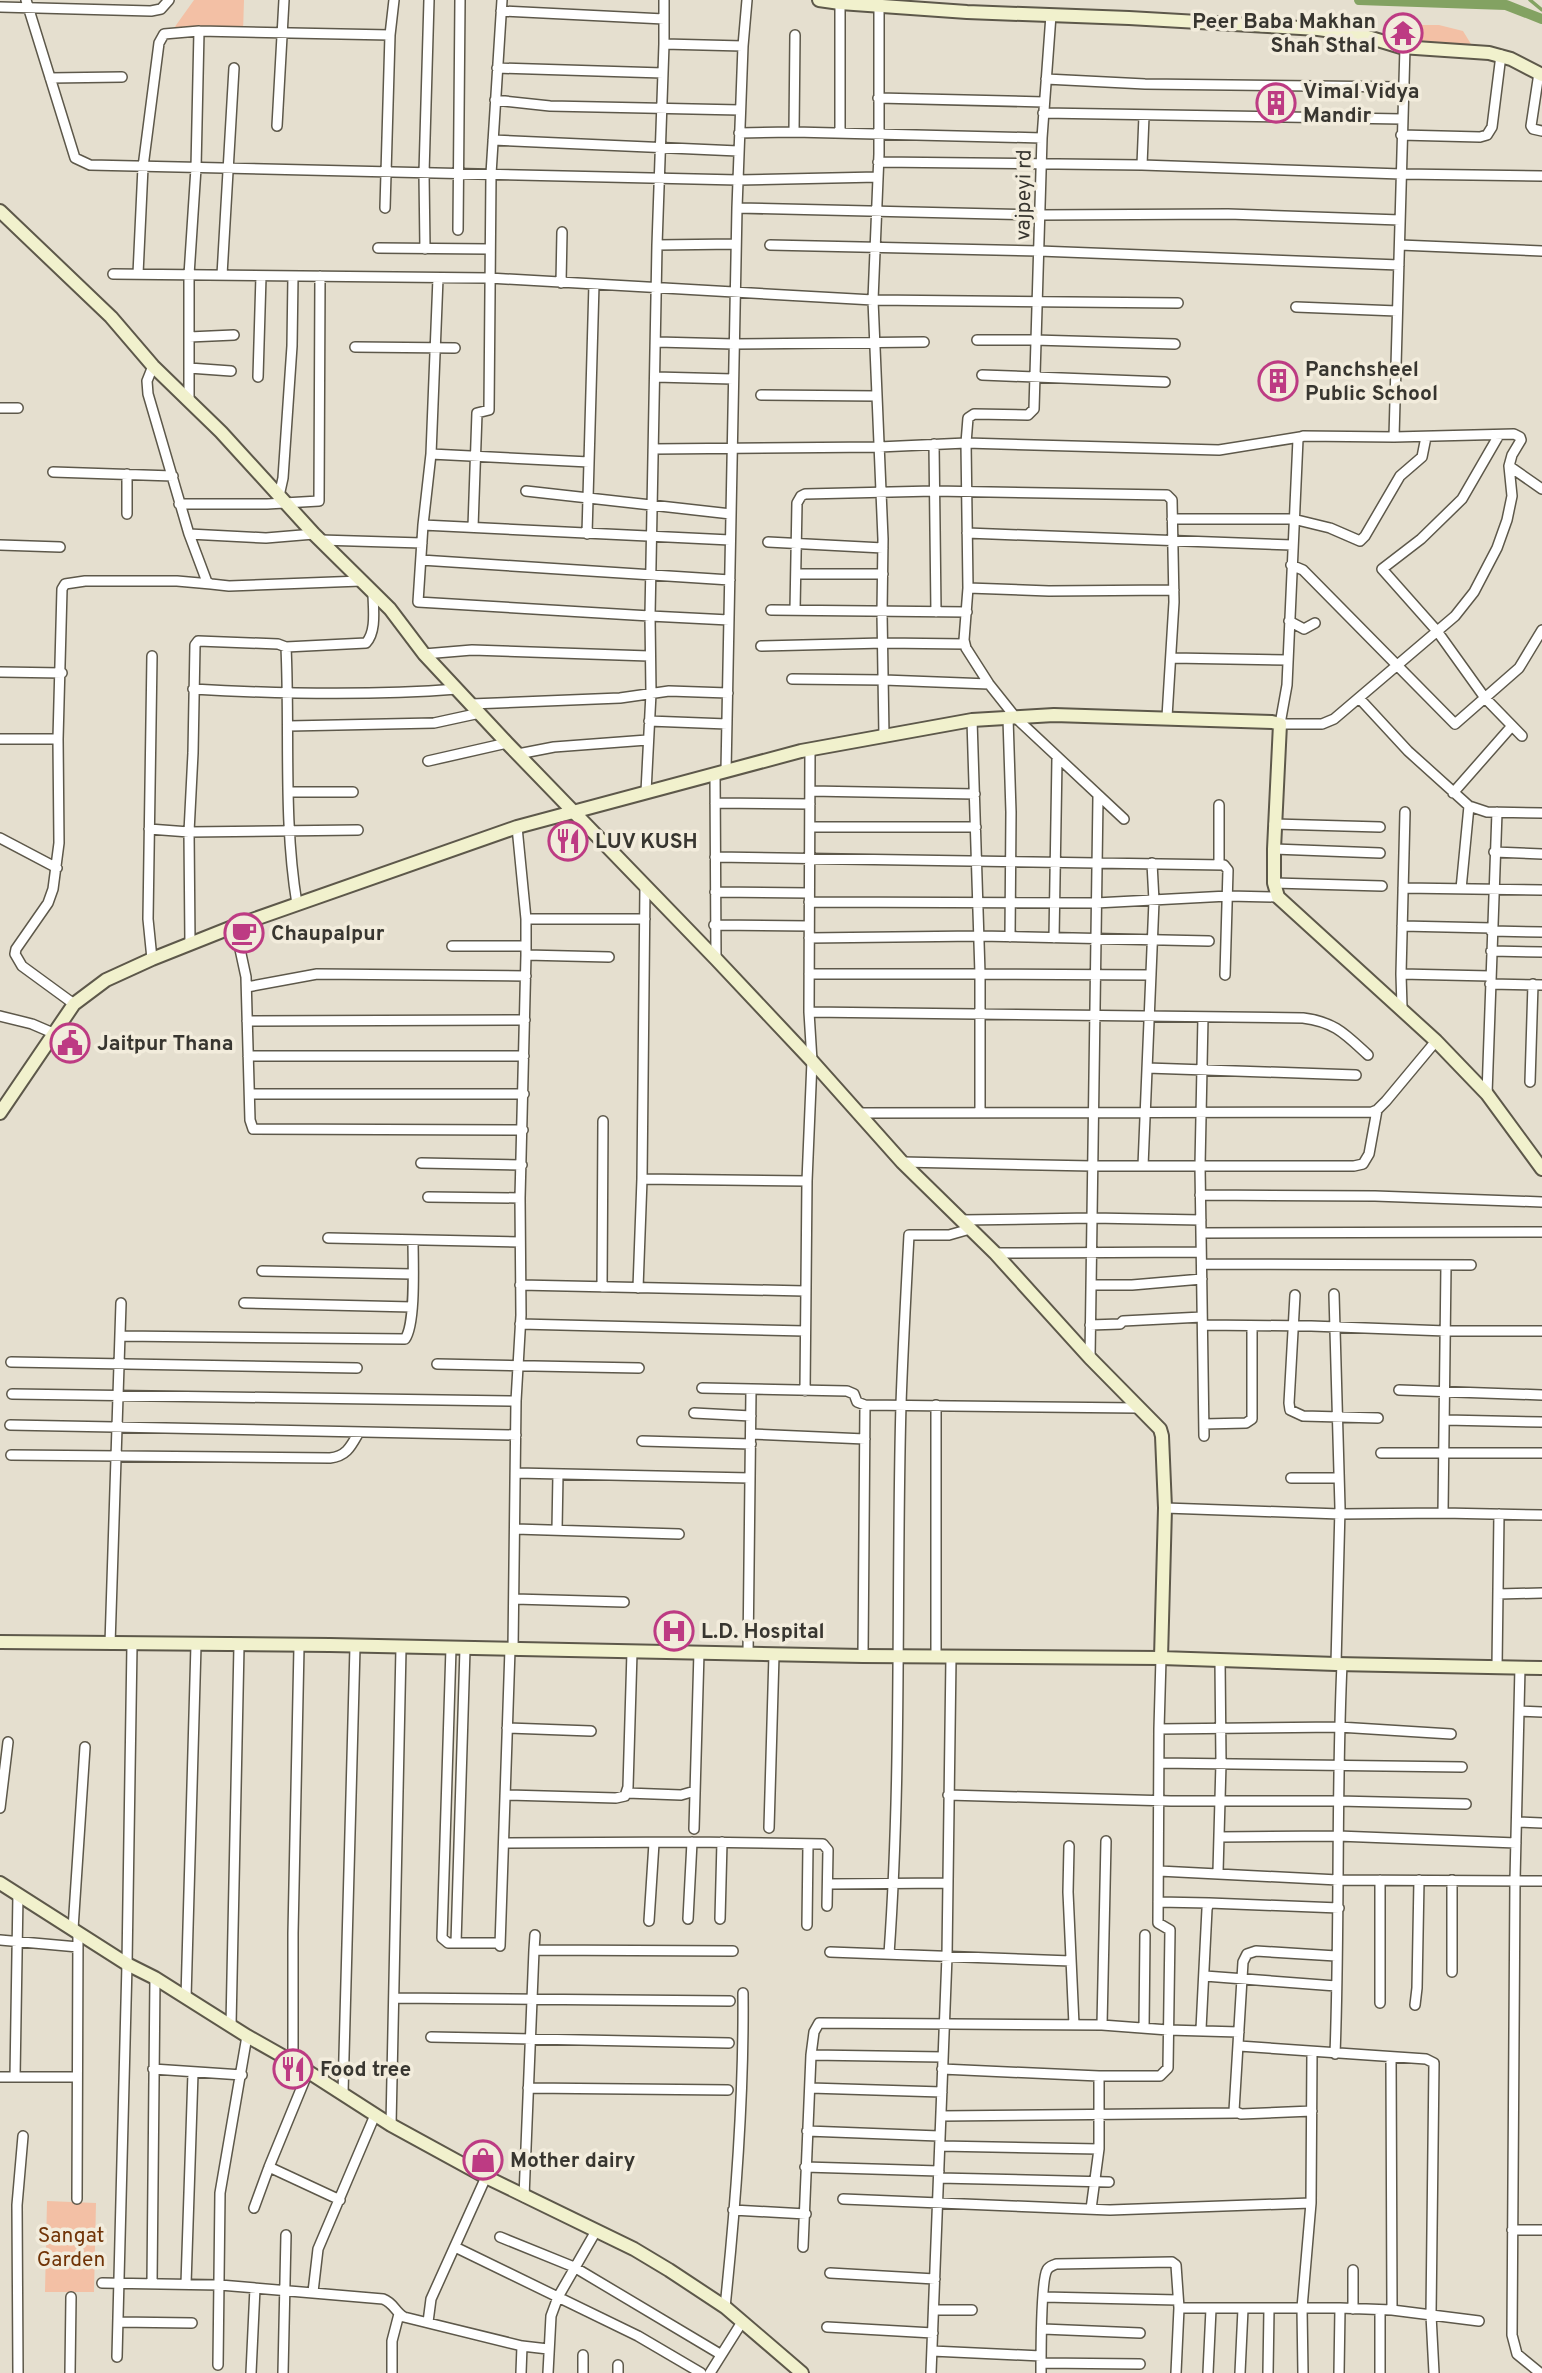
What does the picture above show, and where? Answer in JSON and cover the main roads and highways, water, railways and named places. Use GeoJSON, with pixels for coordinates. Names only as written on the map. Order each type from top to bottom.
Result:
{"type":"FeatureCollection","features":[{"type":"Feature","properties":{"kind":"waterway"},"geometry":{"type":"LineString","coordinates":[[1359,0],[1506,5],[1542,19]]}},
{"type":"Feature","properties":{"kind":"waterway"},"geometry":{"type":"LineString","coordinates":[[1530,0],[1542,10]]}},
{"type":"Feature","properties":{"kind":"place","name":"Peer Baba Makhan Shah Sthal"},"geometry":{"type":"Point","coordinates":[1403,33]}},
{"type":"Feature","properties":{"kind":"place","name":"Vimal Vidya Mandir"},"geometry":{"type":"Point","coordinates":[1276,103]}},
{"type":"Feature","properties":{"kind":"place","name":"Panchsheel Public School"},"geometry":{"type":"Point","coordinates":[1278,381]}},
{"type":"Feature","properties":{"kind":"place","name":"LUV KUSH"},"geometry":{"type":"Point","coordinates":[568,841]}},
{"type":"Feature","properties":{"kind":"place","name":"Chaupalpur"},"geometry":{"type":"Point","coordinates":[244,933]}},
{"type":"Feature","properties":{"kind":"place","name":"Jaitpur Thana"},"geometry":{"type":"Point","coordinates":[70,1043]}},
{"type":"Feature","properties":{"kind":"place","name":"L.D. Hospital"},"geometry":{"type":"Point","coordinates":[674,1631]}},
{"type":"Feature","properties":{"kind":"place","name":"Food tree"},"geometry":{"type":"Point","coordinates":[293,2069]}},
{"type":"Feature","properties":{"kind":"place","name":"Mother dairy"},"geometry":{"type":"Point","coordinates":[483,2160]}},
{"type":"Feature","properties":{"kind":"park label","name":"Sangat Garden"},"geometry":{"type":"Point","coordinates":[71,2247]}}]}
